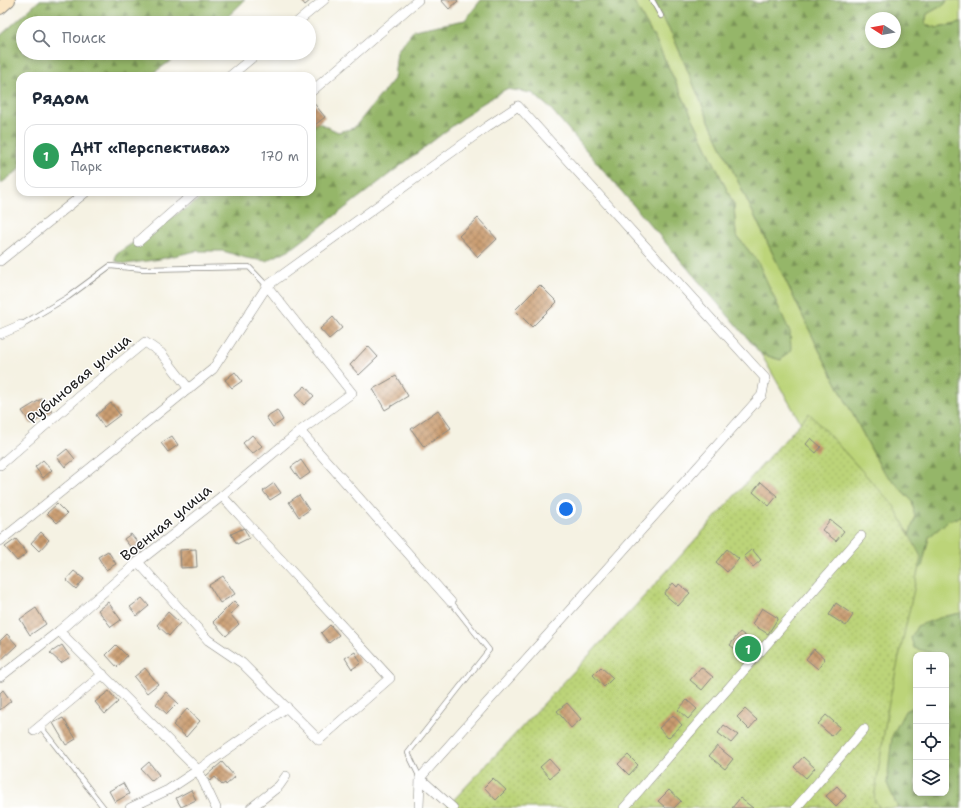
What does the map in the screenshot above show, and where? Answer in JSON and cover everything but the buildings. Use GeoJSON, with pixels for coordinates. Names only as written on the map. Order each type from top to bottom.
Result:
{"type":"FeatureCollection","features":[{"type":"Feature","properties":{"kind":"street"},"geometry":{"type":"LineString","coordinates":[[0,8],[9,0]]}},
{"type":"Feature","properties":{"kind":"street"},"geometry":{"type":"LineString","coordinates":[[305,16],[324,0]]}},
{"type":"Feature","properties":{"kind":"street"},"geometry":{"type":"LineString","coordinates":[[316,88],[418,0]]}},
{"type":"Feature","properties":{"kind":"street"},"geometry":{"type":"LineString","coordinates":[[235,72],[249,60]]}},
{"type":"Feature","properties":{"kind":"street"},"geometry":{"type":"LineString","coordinates":[[0,541],[213,369],[267,286],[488,126],[518,106],[765,378],[762,395],[420,778],[419,808]]}},
{"type":"Feature","properties":{"kind":"street"},"geometry":{"type":"LineString","coordinates":[[0,261],[81,196]]}},
{"type":"Feature","properties":{"kind":"street"},"geometry":{"type":"LineString","coordinates":[[138,242],[190,196]]}},
{"type":"Feature","properties":{"kind":"street","name":"Военная улица"},"geometry":{"type":"LineString","coordinates":[[0,677],[59,631],[138,562],[222,496],[300,431],[352,393],[267,286]]}},
{"type":"Feature","properties":{"kind":"street"},"geometry":{"type":"LineString","coordinates":[[0,334],[21,325]]}},
{"type":"Feature","properties":{"kind":"street","name":"Рубиновая улица"},"geometry":{"type":"LineString","coordinates":[[0,465],[79,396],[145,342],[161,352],[189,389]]}},
{"type":"Feature","properties":{"kind":"street"},"geometry":{"type":"LineString","coordinates":[[300,431],[451,602]]}},
{"type":"Feature","properties":{"kind":"street"},"geometry":{"type":"LineString","coordinates":[[138,562],[208,640],[242,662],[319,740],[390,678],[222,496]]}},
{"type":"Feature","properties":{"kind":"street"},"geometry":{"type":"LineString","coordinates":[[624,808],[861,536]]}},
{"type":"Feature","properties":{"kind":"street"},"geometry":{"type":"LineString","coordinates":[[59,631],[198,770],[216,808]]}},
{"type":"Feature","properties":{"kind":"street"},"geometry":{"type":"LineString","coordinates":[[37,728],[103,674]]}},
{"type":"Feature","properties":{"kind":"street"},"geometry":{"type":"LineString","coordinates":[[130,808],[168,790],[287,707]]}},
{"type":"Feature","properties":{"kind":"street"},"geometry":{"type":"LineString","coordinates":[[796,808],[864,728]]}},
{"type":"Feature","properties":{"kind":"street"},"geometry":{"type":"LineString","coordinates":[[252,808],[279,786],[286,776]]}},
{"type":"Feature","properties":{"kind":"street"},"geometry":{"type":"LineString","coordinates":[[420,778],[453,808]]}},
{"type":"Feature","properties":{"kind":"lane"},"geometry":{"type":"LineString","coordinates":[[652,0],[661,16]]}},
{"type":"Feature","properties":{"kind":"lane"},"geometry":{"type":"LineString","coordinates":[[21,325],[68,297],[110,266],[144,269],[249,267],[267,286]]}},
{"type":"Feature","properties":{"kind":"lane"},"geometry":{"type":"LineString","coordinates":[[420,778],[408,753],[489,650],[451,602]]}},
{"type":"Feature","properties":{"kind":"lane"},"geometry":{"type":"LineString","coordinates":[[37,728],[104,808]]}},
{"type":"Feature","properties":{"kind":"green space"},"geometry":{"type":"Polygon","coordinates":[[[40,0],[245,0],[228,16],[22,16],[40,0]]]}},
{"type":"Feature","properties":{"kind":"green space"},"geometry":{"type":"Polygon","coordinates":[[[481,0],[633,0],[657,43],[734,205],[736,235],[758,262],[790,332],[791,350],[781,360],[761,354],[550,108],[532,93],[506,89],[480,105],[294,247],[266,261],[246,258],[223,251],[196,251],[160,259],[126,264],[115,261],[116,254],[206,196],[316,196],[316,123],[319,123],[338,132],[354,128],[394,79],[397,51],[414,30],[465,20],[481,0]]]}},
{"type":"Feature","properties":{"kind":"green space"},"geometry":{"type":"Polygon","coordinates":[[[633,0],[652,0],[673,36],[709,121],[819,350],[881,468],[912,501],[915,518],[906,544],[922,566],[929,537],[949,520],[961,517],[961,613],[942,617],[914,648],[930,652],[913,652],[913,707],[905,711],[887,783],[898,808],[865,808],[802,425],[761,354],[781,360],[758,262],[736,235],[734,205],[657,43],[633,0]]]}},
{"type":"Feature","properties":{"kind":"green space"},"geometry":{"type":"Polygon","coordinates":[[[652,0],[750,0],[758,3],[768,2],[769,0],[947,0],[945,4],[927,14],[925,24],[938,28],[961,23],[961,257],[959,263],[961,266],[961,517],[949,520],[929,537],[922,566],[914,577],[906,544],[915,518],[912,501],[881,468],[819,350],[709,121],[673,36],[652,0]]]}},
{"type":"Feature","properties":{"kind":"green space"},"geometry":{"type":"Polygon","coordinates":[[[947,0],[961,0],[961,23],[938,28],[925,24],[927,14],[945,4],[947,0]]]}},
{"type":"Feature","properties":{"kind":"green space"},"geometry":{"type":"Polygon","coordinates":[[[16,22],[16,60],[172,60],[155,72],[16,72],[16,172],[0,184],[0,36],[16,22]]]}},
{"type":"Feature","properties":{"kind":"green space"},"geometry":{"type":"Polygon","coordinates":[[[809,413],[894,506],[921,557],[888,707],[874,799],[880,808],[446,808],[650,590],[809,413]]]}},
{"type":"Feature","properties":{"kind":"green space"},"geometry":{"type":"Polygon","coordinates":[[[961,613],[961,808],[898,808],[887,783],[892,736],[905,711],[913,707],[913,796],[949,796],[949,652],[927,652],[914,648],[911,638],[917,626],[942,617],[961,613]]]}},
{"type":"Feature","properties":{"kind":"place","name":"ДНТ «Перспектива»"},"geometry":{"type":"Point","coordinates":[748,649]}}]}
